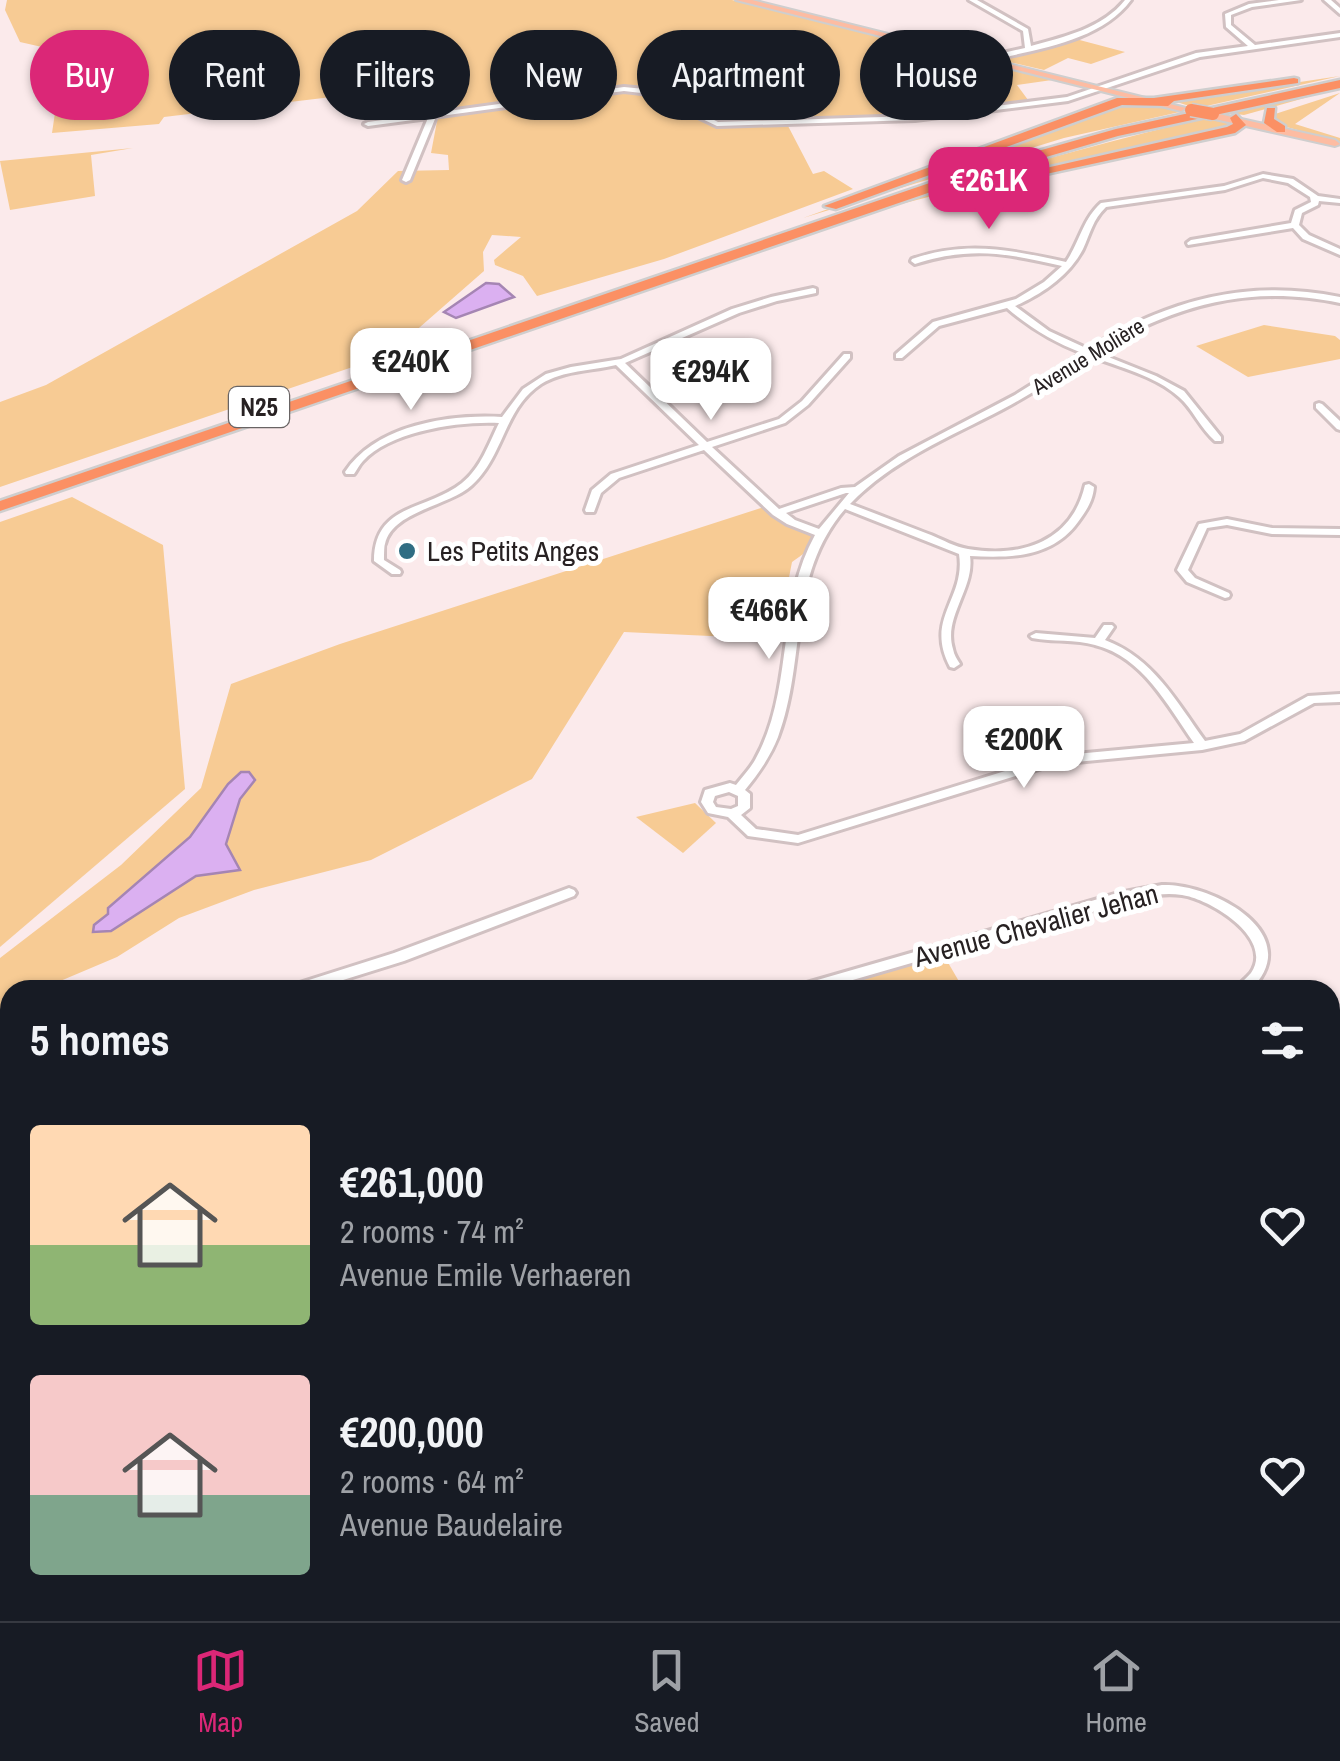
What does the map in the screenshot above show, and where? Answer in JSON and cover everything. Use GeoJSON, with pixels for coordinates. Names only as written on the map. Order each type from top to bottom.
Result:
{"type":"FeatureCollection","features":[{"type":"Feature","properties":{"kind":"highway"},"geometry":{"type":"LineString","coordinates":[[1178,104],[1340,82]]}},
{"type":"Feature","properties":{"kind":"highway"},"geometry":{"type":"LineString","coordinates":[[738,247],[743,237],[1119,96],[1178,104],[1237,120],[1340,82]]}},
{"type":"Feature","properties":{"kind":"highway","name":"N25"},"geometry":{"type":"LineString","coordinates":[[0,496],[738,247],[1040,154],[1340,82]]}},
{"type":"Feature","properties":{"kind":"highway"},"geometry":{"type":"LineString","coordinates":[[1271,110],[1268,120],[1281,129]]}},
{"type":"Feature","properties":{"kind":"highway"},"geometry":{"type":"LineString","coordinates":[[738,247],[989,182],[1211,135],[1236,128],[1237,120]]}},
{"type":"Feature","properties":{"kind":"highway"},"geometry":{"type":"LineString","coordinates":[[1211,135],[1260,128]]}},
{"type":"Feature","properties":{"kind":"highway","name":"N25"},"geometry":{"type":"LineString","coordinates":[[0,506],[738,247]]}},
{"type":"Feature","properties":{"kind":"main road"},"geometry":{"type":"LineString","coordinates":[[741,0],[867,30]]}},
{"type":"Feature","properties":{"kind":"main road"},"geometry":{"type":"LineString","coordinates":[[1013,65],[1178,104]]}},
{"type":"Feature","properties":{"kind":"main road"},"geometry":{"type":"LineString","coordinates":[[1102,87],[1119,96]]}},
{"type":"Feature","properties":{"kind":"main road"},"geometry":{"type":"LineString","coordinates":[[1237,120],[1338,143]]}},
{"type":"Feature","properties":{"kind":"main road"},"geometry":{"type":"LineString","coordinates":[[1237,120],[1338,143]]}},
{"type":"Feature","properties":{"kind":"street"},"geometry":{"type":"LineString","coordinates":[[972,0],[1026,30],[1028,47]]}},
{"type":"Feature","properties":{"kind":"street"},"geometry":{"type":"LineString","coordinates":[[1013,52],[1102,24],[1121,11],[1128,0]]}},
{"type":"Feature","properties":{"kind":"street"},"geometry":{"type":"LineString","coordinates":[[1226,0],[1243,6]]}},
{"type":"Feature","properties":{"kind":"street"},"geometry":{"type":"LineString","coordinates":[[1253,47],[1226,23],[1228,14],[1243,6],[1298,0]]}},
{"type":"Feature","properties":{"kind":"street"},"geometry":{"type":"LineString","coordinates":[[1327,0],[1340,12]]}},
{"type":"Feature","properties":{"kind":"street"},"geometry":{"type":"LineString","coordinates":[[470,113],[639,89],[721,124],[941,116],[1068,99],[1199,54],[1340,35]]}},
{"type":"Feature","properties":{"kind":"street"},"geometry":{"type":"LineString","coordinates":[[368,124],[410,120]]}},
{"type":"Feature","properties":{"kind":"street"},"geometry":{"type":"LineString","coordinates":[[406,180],[430,120]]}},
{"type":"Feature","properties":{"kind":"street"},"geometry":{"type":"LineString","coordinates":[[900,356],[927,330],[945,320],[1032,294],[1068,265],[1095,213],[1108,203],[1225,188],[1262,176],[1290,181],[1315,198],[1340,201]]}},
{"type":"Feature","properties":{"kind":"street"},"geometry":{"type":"LineString","coordinates":[[1295,225],[1298,212],[1315,203],[1315,198]]}},
{"type":"Feature","properties":{"kind":"street"},"geometry":{"type":"LineString","coordinates":[[1190,242],[1295,225]]}},
{"type":"Feature","properties":{"kind":"street"},"geometry":{"type":"LineString","coordinates":[[1295,225],[1306,237],[1340,252]]}},
{"type":"Feature","properties":{"kind":"street"},"geometry":{"type":"LineString","coordinates":[[915,261],[932,254],[985,251],[1068,265]]}},
{"type":"Feature","properties":{"kind":"street"},"geometry":{"type":"LineString","coordinates":[[396,572],[380,561],[378,546],[385,532],[400,518],[450,495],[472,479],[521,396],[545,379],[592,363],[619,362],[703,325],[792,294],[813,291]]}},
{"type":"Feature","properties":{"kind":"street","name":"Avenue Molière"},"geometry":{"type":"LineString","coordinates":[[739,790],[755,770],[781,707],[800,592],[821,534],[858,490],[881,472],[1159,315],[1238,294],[1292,292],[1340,300]]}},
{"type":"Feature","properties":{"kind":"street"},"geometry":{"type":"LineString","coordinates":[[1009,304],[1040,330],[1181,392],[1203,426],[1218,439]]}},
{"type":"Feature","properties":{"kind":"street"},"geometry":{"type":"LineString","coordinates":[[590,510],[596,492],[615,476],[782,421],[805,403],[847,356]]}},
{"type":"Feature","properties":{"kind":"street"},"geometry":{"type":"LineString","coordinates":[[619,362],[777,513],[821,534]]}},
{"type":"Feature","properties":{"kind":"street"},"geometry":{"type":"LineString","coordinates":[[1319,406],[1340,428]]}},
{"type":"Feature","properties":{"kind":"street"},"geometry":{"type":"LineString","coordinates":[[350,472],[354,462],[380,442],[468,418],[506,420]]}},
{"type":"Feature","properties":{"kind":"street"},"geometry":{"type":"LineString","coordinates":[[844,505],[964,552],[1013,554],[1048,546],[1068,530],[1090,495],[1089,487]]}},
{"type":"Feature","properties":{"kind":"street","name":"Avenue Molière"},"geometry":{"type":"LineString","coordinates":[[777,513],[845,490],[858,490]]}},
{"type":"Feature","properties":{"kind":"street"},"geometry":{"type":"LineString","coordinates":[[1225,595],[1191,580],[1182,570],[1202,526],[1227,522],[1272,531],[1340,532]]}},
{"type":"Feature","properties":{"kind":"street"},"geometry":{"type":"LineString","coordinates":[[954,664],[947,654],[948,618],[967,571],[964,552]]}},
{"type":"Feature","properties":{"kind":"street"},"geometry":{"type":"LineString","coordinates":[[1098,642],[1108,627]]}},
{"type":"Feature","properties":{"kind":"street"},"geometry":{"type":"LineString","coordinates":[[1036,636],[1098,642],[1144,667],[1202,746]]}},
{"type":"Feature","properties":{"kind":"street"},"geometry":{"type":"LineString","coordinates":[[732,814],[752,834],[798,839],[1054,760],[1202,746],[1256,733],[1312,698],[1340,698]]}},
{"type":"Feature","properties":{"kind":"street","name":"Avenue Molière"},"geometry":{"type":"LineString","coordinates":[[717,788],[739,790],[747,802],[732,814],[712,810],[707,798],[717,788]]}},
{"type":"Feature","properties":{"kind":"street","name":"Avenue Chevalier Jehan"},"geometry":{"type":"LineString","coordinates":[[835,980],[1119,898],[1170,888],[1217,900],[1238,911],[1252,927],[1262,958],[1251,980]]}},
{"type":"Feature","properties":{"kind":"street"},"geometry":{"type":"LineString","coordinates":[[327,980],[569,893]]}},
{"type":"Feature","properties":{"kind":"shaded area"},"geometry":{"type":"Polygon","coordinates":[[[7,0],[732,0],[860,31],[860,117],[840,118],[840,30],[637,30],[637,120],[705,120],[716,126],[787,124],[813,174],[824,171],[853,189],[664,259],[537,296],[523,276],[495,265],[494,260],[521,237],[492,235],[483,252],[484,271],[388,355],[0,487],[0,402],[46,385],[357,211],[398,171],[449,170],[448,155],[431,153],[437,120],[470,120],[470,30],[320,30],[320,98],[300,101],[300,30],[169,30],[169,116],[159,124],[52,133],[54,120],[149,120],[149,30],[30,30],[30,44],[20,42],[5,10],[7,0]]]}},
{"type":"Feature","properties":{"kind":"shaded area"},"geometry":{"type":"Polygon","coordinates":[[[1072,38],[1125,52],[1091,64],[1068,58],[1044,70],[1013,63],[1013,56],[1072,38]]]}},
{"type":"Feature","properties":{"kind":"shaded area"},"geometry":{"type":"Polygon","coordinates":[[[1013,68],[1059,79],[1017,85],[1031,104],[1013,106],[1013,68]]]}},
{"type":"Feature","properties":{"kind":"shaded area"},"geometry":{"type":"Polygon","coordinates":[[[1340,76],[1064,138],[803,218],[1098,112],[1139,101],[1175,109],[1189,106],[1177,102],[1186,99],[1340,76]]]}},
{"type":"Feature","properties":{"kind":"shaded area"},"geometry":{"type":"Polygon","coordinates":[[[1340,88],[1244,115],[1227,113],[1278,101],[1340,88]]]}},
{"type":"Feature","properties":{"kind":"shaded area"},"geometry":{"type":"Polygon","coordinates":[[[1340,93],[1295,124],[1340,138],[1340,142],[1276,124],[1272,115],[1340,93]]]}},
{"type":"Feature","properties":{"kind":"shaded area"},"geometry":{"type":"Polygon","coordinates":[[[1208,117],[1232,124],[1232,128],[1048,166],[851,217],[1033,163],[1208,117]]]}},
{"type":"Feature","properties":{"kind":"shaded area"},"geometry":{"type":"Polygon","coordinates":[[[133,148],[91,155],[95,196],[10,210],[0,161],[133,148]]]}},
{"type":"Feature","properties":{"kind":"shaded area"},"geometry":{"type":"Polygon","coordinates":[[[486,283],[499,284],[514,297],[456,318],[444,312],[486,283]]]}},
{"type":"Feature","properties":{"kind":"shaded area"},"geometry":{"type":"Polygon","coordinates":[[[604,293],[599,296],[0,501],[0,500],[604,293]]]}},
{"type":"Feature","properties":{"kind":"shaded area"},"geometry":{"type":"Polygon","coordinates":[[[1264,325],[1335,336],[1340,340],[1340,359],[1248,377],[1196,346],[1264,325]]]}},
{"type":"Feature","properties":{"kind":"shaded area"},"geometry":{"type":"Polygon","coordinates":[[[72,497],[163,545],[185,789],[0,947],[0,522],[72,497]]]}},
{"type":"Feature","properties":{"kind":"shaded area"},"geometry":{"type":"Polygon","coordinates":[[[764,507],[788,525],[816,537],[806,552],[792,562],[777,639],[624,632],[532,779],[371,860],[254,890],[179,918],[117,957],[63,980],[0,980],[0,958],[121,865],[201,788],[231,684],[340,644],[764,507]]]}},
{"type":"Feature","properties":{"kind":"shaded area"},"geometry":{"type":"Polygon","coordinates":[[[241,772],[249,772],[255,780],[240,799],[226,844],[240,870],[196,876],[111,931],[93,932],[94,925],[108,914],[108,908],[190,837],[241,772]]]}},
{"type":"Feature","properties":{"kind":"shaded area"},"geometry":{"type":"Polygon","coordinates":[[[695,803],[716,823],[683,853],[636,817],[695,803]]]}},
{"type":"Feature","properties":{"kind":"shaded area"},"geometry":{"type":"Polygon","coordinates":[[[943,954],[958,980],[851,980],[943,954]]]}},
{"type":"Feature","properties":{"kind":"place","name":"Les Petits Anges"},"geometry":{"type":"Point","coordinates":[407,551]}}]}
